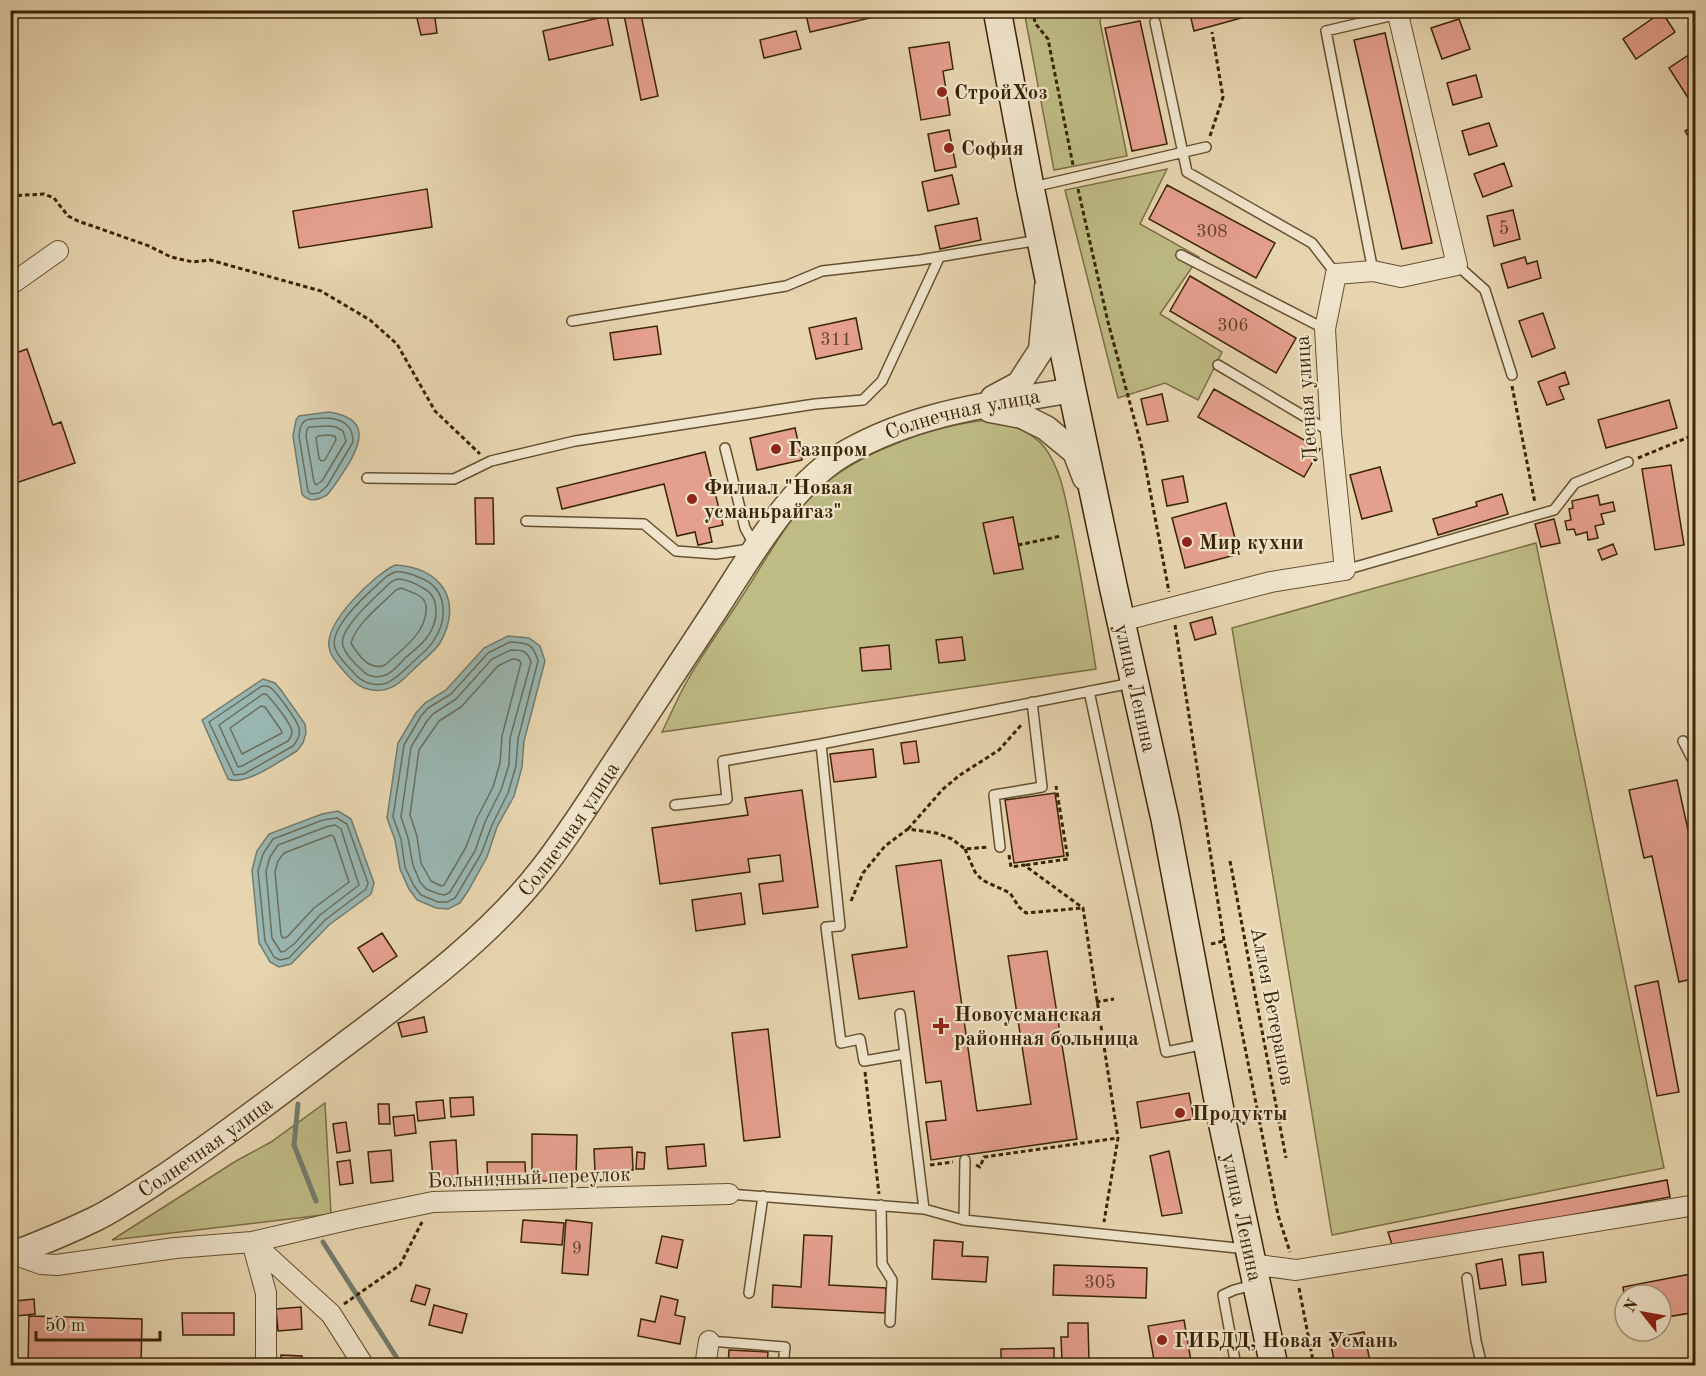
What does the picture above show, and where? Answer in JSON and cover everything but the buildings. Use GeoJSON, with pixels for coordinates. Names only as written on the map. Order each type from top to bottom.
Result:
{"type":"FeatureCollection","features":[{"type":"Feature","properties":{"kind":"main road","name":"улица Ленина"},"geometry":{"type":"LineString","coordinates":[[997,10],[1030,187],[1165,819],[1207,1044],[1274,1365]]}},
{"type":"Feature","properties":{"kind":"street"},"geometry":{"type":"LineString","coordinates":[[1336,274],[1373,271],[1401,277],[1457,265],[1398,12]]}},
{"type":"Feature","properties":{"kind":"street"},"geometry":{"type":"LineString","coordinates":[[10,285],[58,251]]}},
{"type":"Feature","properties":{"kind":"street"},"geometry":{"type":"LineString","coordinates":[[976,407],[1018,384],[1041,350],[1048,273]]}},
{"type":"Feature","properties":{"kind":"street","name":"Лесная улица"},"geometry":{"type":"LineString","coordinates":[[1336,274],[1324,329],[1331,433],[1345,570]]}},
{"type":"Feature","properties":{"kind":"street","name":"Солнечная улица"},"geometry":{"type":"LineString","coordinates":[[12,1255],[96,1218],[219,1140],[402,1001],[451,961],[523,893],[579,818],[756,549],[804,485],[845,454],[903,426],[944,413],[1072,390]]}},
{"type":"Feature","properties":{"kind":"street"},"geometry":{"type":"LineString","coordinates":[[976,407],[1022,416],[1046,428],[1075,452],[1096,504]]}},
{"type":"Feature","properties":{"kind":"street"},"geometry":{"type":"LineString","coordinates":[[1121,621],[1271,582],[1345,570]]}},
{"type":"Feature","properties":{"kind":"street","name":"Больничный переулок"},"geometry":{"type":"LineString","coordinates":[[252,1242],[433,1202],[729,1194]]}},
{"type":"Feature","properties":{"kind":"street"},"geometry":{"type":"LineString","coordinates":[[1252,1266],[1296,1270],[1695,1205]]}},
{"type":"Feature","properties":{"kind":"street"},"geometry":{"type":"LineString","coordinates":[[252,1242],[331,1314],[364,1365]]}},
{"type":"Feature","properties":{"kind":"street"},"geometry":{"type":"LineString","coordinates":[[252,1242],[266,1293],[266,1365]]}},
{"type":"Feature","properties":{"kind":"street","name":"Солнечная улица"},"geometry":{"type":"LineString","coordinates":[[12,1255],[41,1264],[57,1265],[175,1248],[252,1242]]}},
{"type":"Feature","properties":{"kind":"street"},"geometry":{"type":"LineString","coordinates":[[705,1365],[709,1341]]}},
{"type":"Feature","properties":{"kind":"lane"},"geometry":{"type":"LineString","coordinates":[[1373,271],[1326,32],[1398,12]]}},
{"type":"Feature","properties":{"kind":"lane"},"geometry":{"type":"LineString","coordinates":[[1155,22],[1187,172],[1312,243],[1336,274]]}},
{"type":"Feature","properties":{"kind":"lane"},"geometry":{"type":"LineString","coordinates":[[1030,187],[1206,147]]}},
{"type":"Feature","properties":{"kind":"lane"},"geometry":{"type":"LineString","coordinates":[[572,321],[786,286],[822,271],[939,258],[1042,239]]}},
{"type":"Feature","properties":{"kind":"lane"},"geometry":{"type":"LineString","coordinates":[[1181,255],[1324,329]]}},
{"type":"Feature","properties":{"kind":"lane"},"geometry":{"type":"LineString","coordinates":[[367,478],[454,479],[490,461],[575,441],[815,404],[863,400],[882,381],[939,258]]}},
{"type":"Feature","properties":{"kind":"lane"},"geometry":{"type":"LineString","coordinates":[[1457,265],[1485,290],[1512,375]]}},
{"type":"Feature","properties":{"kind":"lane"},"geometry":{"type":"LineString","coordinates":[[1218,365],[1331,433]]}},
{"type":"Feature","properties":{"kind":"lane"},"geometry":{"type":"LineString","coordinates":[[526,521],[644,524],[676,551],[716,554],[756,549],[745,528],[725,448]]}},
{"type":"Feature","properties":{"kind":"lane"},"geometry":{"type":"LineString","coordinates":[[1345,570],[1554,510],[1575,483],[1628,462]]}},
{"type":"Feature","properties":{"kind":"lane"},"geometry":{"type":"LineString","coordinates":[[675,805],[727,799],[723,761],[821,744],[1134,682]]}},
{"type":"Feature","properties":{"kind":"lane"},"geometry":{"type":"LineString","coordinates":[[1089,691],[1166,1052],[1207,1044]]}},
{"type":"Feature","properties":{"kind":"lane"},"geometry":{"type":"LineString","coordinates":[[1000,847],[994,795],[1042,787],[1032,702]]}},
{"type":"Feature","properties":{"kind":"lane"},"geometry":{"type":"LineString","coordinates":[[1683,741],[1695,766]]}},
{"type":"Feature","properties":{"kind":"lane"},"geometry":{"type":"LineString","coordinates":[[821,744],[840,926],[826,927],[841,1043],[860,1039],[864,1061],[905,1054]]}},
{"type":"Feature","properties":{"kind":"lane"},"geometry":{"type":"LineString","coordinates":[[900,1014],[924,1209]]}},
{"type":"Feature","properties":{"kind":"lane"},"geometry":{"type":"LineString","coordinates":[[964,1220],[965,1160]]}},
{"type":"Feature","properties":{"kind":"lane"},"geometry":{"type":"LineString","coordinates":[[729,1194],[924,1209],[964,1220],[1102,1233],[1252,1266],[1234,1290],[1223,1295],[1236,1365]]}},
{"type":"Feature","properties":{"kind":"lane"},"geometry":{"type":"LineString","coordinates":[[750,1293],[763,1196]]}},
{"type":"Feature","properties":{"kind":"lane"},"geometry":{"type":"LineString","coordinates":[[881,1205],[882,1264],[892,1280],[890,1322]]}},
{"type":"Feature","properties":{"kind":"lane"},"geometry":{"type":"LineString","coordinates":[[1467,1278],[1476,1341],[1482,1365]]}},
{"type":"Feature","properties":{"kind":"lane"},"geometry":{"type":"LineString","coordinates":[[709,1341],[785,1347],[783,1365]]}},
{"type":"Feature","properties":{"kind":"path"},"geometry":{"type":"LineString","coordinates":[[1033,10],[1035,23],[1048,39],[1108,322],[1142,448],[1172,607],[1224,941],[1278,1215],[1296,1270],[1314,1365]]}},
{"type":"Feature","properties":{"kind":"path"},"geometry":{"type":"LineString","coordinates":[[1206,147],[1223,97],[1212,32]]}},
{"type":"Feature","properties":{"kind":"path"},"geometry":{"type":"LineString","coordinates":[[10,196],[44,194],[54,198],[68,216],[78,221],[149,246],[171,257],[193,262],[210,260],[321,291],[370,320],[397,344],[435,411],[478,453],[490,461]]}},
{"type":"Feature","properties":{"kind":"path"},"geometry":{"type":"LineString","coordinates":[[1512,375],[1512,390],[1538,515]]}},
{"type":"Feature","properties":{"kind":"path"},"geometry":{"type":"LineString","coordinates":[[1628,462],[1695,434]]}},
{"type":"Feature","properties":{"kind":"path"},"geometry":{"type":"LineString","coordinates":[[1018,545],[1061,536]]}},
{"type":"Feature","properties":{"kind":"path"},"geometry":{"type":"LineString","coordinates":[[840,926],[863,873],[885,846],[908,829],[943,789],[999,750],[1025,721],[1032,702]]}},
{"type":"Feature","properties":{"kind":"path"},"geometry":{"type":"LineString","coordinates":[[965,849],[1008,846],[1011,867],[1068,859],[1056,785],[1042,787]]}},
{"type":"Feature","properties":{"kind":"path"},"geometry":{"type":"LineString","coordinates":[[908,829],[936,833],[952,839],[965,849],[975,872],[982,880],[1010,893],[1026,913],[1083,908]]}},
{"type":"Feature","properties":{"kind":"path","name":"Аллея Ветеранов"},"geometry":{"type":"LineString","coordinates":[[1230,861],[1286,1158]]}},
{"type":"Feature","properties":{"kind":"path"},"geometry":{"type":"LineString","coordinates":[[1024,865],[1083,908],[1118,1138],[1102,1233]]}},
{"type":"Feature","properties":{"kind":"path"},"geometry":{"type":"LineString","coordinates":[[1096,1002],[1114,999]]}},
{"type":"Feature","properties":{"kind":"path"},"geometry":{"type":"LineString","coordinates":[[864,1061],[881,1205]]}},
{"type":"Feature","properties":{"kind":"path"},"geometry":{"type":"LineString","coordinates":[[919,1167],[965,1160],[980,1167],[984,1157],[1118,1138]]}},
{"type":"Feature","properties":{"kind":"path"},"geometry":{"type":"LineString","coordinates":[[331,1314],[400,1265],[433,1202]]}},
{"type":"Feature","properties":{"kind":"shaded area"},"geometry":{"type":"Polygon","coordinates":[[[1024,11],[1102,11],[1100,22],[1127,156],[1054,170],[1024,11]]]}},
{"type":"Feature","properties":{"kind":"shaded area"},"geometry":{"type":"Polygon","coordinates":[[[1167,169],[1140,224],[1199,257],[1160,314],[1222,352],[1198,400],[1165,383],[1118,398],[1065,190],[1167,169]]]}},
{"type":"Feature","properties":{"kind":"shaded area"},"geometry":{"type":"Polygon","coordinates":[[[988,420],[1026,432],[1045,448],[1056,467],[1063,487],[1072,530],[1096,669],[662,732],[699,661],[785,530],[814,493],[850,466],[895,444],[943,428],[988,420]]]}},
{"type":"Feature","properties":{"kind":"shaded area"},"geometry":{"type":"Polygon","coordinates":[[[1536,543],[1664,1168],[1332,1235],[1232,628],[1536,543]]]}},
{"type":"Feature","properties":{"kind":"shaded area"},"geometry":{"type":"Polygon","coordinates":[[[325,1103],[331,1214],[112,1240],[236,1161],[271,1142],[325,1103]]]}},
{"type":"Feature","properties":{"kind":"water"},"geometry":{"type":"Polygon","coordinates":[[[329,412],[351,419],[359,432],[359,440],[352,458],[330,492],[311,500],[302,494],[293,436],[296,420],[299,416],[329,412]]]}},
{"type":"Feature","properties":{"kind":"water"},"geometry":{"type":"Polygon","coordinates":[[[395,565],[411,567],[436,579],[444,589],[450,613],[447,628],[440,643],[431,653],[396,685],[385,690],[372,690],[355,683],[336,662],[329,647],[330,637],[335,625],[353,600],[375,579],[395,565]]]}},
{"type":"Feature","properties":{"kind":"water"},"geometry":{"type":"Polygon","coordinates":[[[508,636],[529,638],[540,646],[545,661],[524,741],[522,767],[514,796],[497,827],[487,857],[468,891],[460,903],[448,909],[436,908],[417,900],[409,889],[400,869],[395,840],[387,818],[398,743],[416,713],[425,703],[446,690],[484,648],[508,636]]]}},
{"type":"Feature","properties":{"kind":"water"},"geometry":{"type":"Polygon","coordinates":[[[263,679],[275,683],[305,724],[306,733],[303,743],[297,751],[253,776],[244,779],[228,779],[202,720],[263,679]]]}},
{"type":"Feature","properties":{"kind":"water"},"geometry":{"type":"Polygon","coordinates":[[[338,811],[351,819],[374,883],[371,894],[329,925],[291,964],[279,967],[270,962],[259,943],[252,870],[257,851],[269,834],[322,814],[338,811]]]}},
{"type":"Feature","properties":{"kind":"waterway"},"geometry":{"type":"LineString","coordinates":[[298,1104],[294,1145],[316,1201]]}},
{"type":"Feature","properties":{"kind":"waterway"},"geometry":{"type":"LineString","coordinates":[[323,1242],[402,1366]]}},
{"type":"Feature","properties":{"kind":"place","name":"СтройХоз"},"geometry":{"type":"Point","coordinates":[942,92]}},
{"type":"Feature","properties":{"kind":"place","name":"София"},"geometry":{"type":"Point","coordinates":[949,148]}},
{"type":"Feature","properties":{"kind":"place","name":"Газпром"},"geometry":{"type":"Point","coordinates":[776,449]}},
{"type":"Feature","properties":{"kind":"place","name":"Филиал \"Новая усманьрайгаз\""},"geometry":{"type":"Point","coordinates":[692,499]}},
{"type":"Feature","properties":{"kind":"place","name":"Мир кухни"},"geometry":{"type":"Point","coordinates":[1187,542]}},
{"type":"Feature","properties":{"kind":"place","name":"Новоусманская районная больница"},"geometry":{"type":"Point","coordinates":[941,1026]}},
{"type":"Feature","properties":{"kind":"place","name":"Продукты"},"geometry":{"type":"Point","coordinates":[1180,1113]}},
{"type":"Feature","properties":{"kind":"place","name":"ГИБДД, Новая Усмань"},"geometry":{"type":"Point","coordinates":[1162,1340]}}]}
